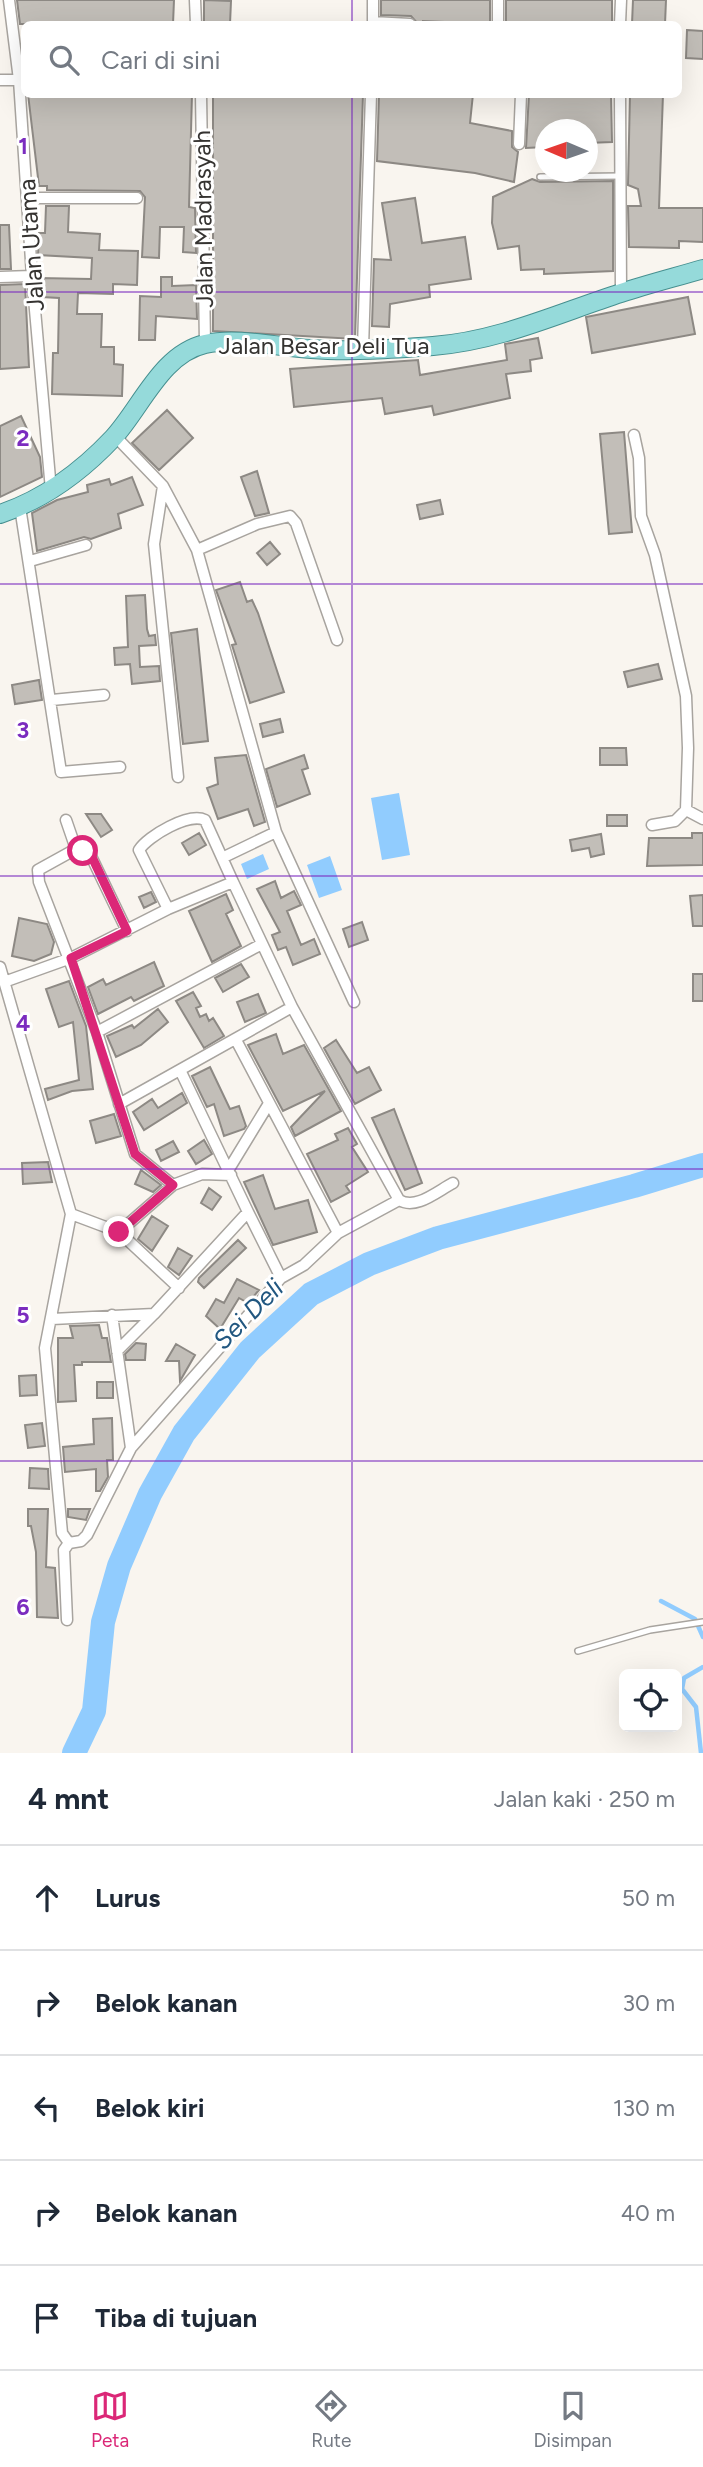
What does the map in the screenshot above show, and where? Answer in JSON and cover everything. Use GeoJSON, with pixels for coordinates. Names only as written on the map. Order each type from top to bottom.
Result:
{"type":"FeatureCollection","features":[{"type":"Feature","properties":{"kind":"main road","name":"Jalan Besar Deli Tua"},"geometry":{"type":"LineString","coordinates":[[0,514],[20,507],[51,490],[86,464],[115,436],[166,369],[184,354],[205,344],[363,348],[435,346],[529,327],[621,293],[703,269]]}},
{"type":"Feature","properties":{"kind":"street","name":"Jalan Utama"},"geometry":{"type":"LineString","coordinates":[[9,0],[19,80],[32,276],[51,490]]}},
{"type":"Feature","properties":{"kind":"street"},"geometry":{"type":"LineString","coordinates":[[195,0],[197,21]]}},
{"type":"Feature","properties":{"kind":"street"},"geometry":{"type":"LineString","coordinates":[[373,0],[373,21]]}},
{"type":"Feature","properties":{"kind":"street"},"geometry":{"type":"LineString","coordinates":[[498,0],[498,21]]}},
{"type":"Feature","properties":{"kind":"street"},"geometry":{"type":"LineString","coordinates":[[621,0],[621,21]]}},
{"type":"Feature","properties":{"kind":"street"},"geometry":{"type":"LineString","coordinates":[[0,80],[19,80]]}},
{"type":"Feature","properties":{"kind":"street","name":"Jalan Madrasyah"},"geometry":{"type":"LineString","coordinates":[[201,98],[205,344]]}},
{"type":"Feature","properties":{"kind":"street"},"geometry":{"type":"LineString","coordinates":[[363,348],[371,98]]}},
{"type":"Feature","properties":{"kind":"street"},"geometry":{"type":"LineString","coordinates":[[519,144],[521,98]]}},
{"type":"Feature","properties":{"kind":"street"},"geometry":{"type":"LineString","coordinates":[[620,98],[621,293]]}},
{"type":"Feature","properties":{"kind":"street"},"geometry":{"type":"LineString","coordinates":[[28,198],[137,198]]}},
{"type":"Feature","properties":{"kind":"street"},"geometry":{"type":"LineString","coordinates":[[0,277],[32,276]]}},
{"type":"Feature","properties":{"kind":"street"},"geometry":{"type":"LineString","coordinates":[[634,435],[639,458],[642,516],[655,555],[686,696],[686,810],[676,821],[652,825]]}},
{"type":"Feature","properties":{"kind":"street"},"geometry":{"type":"LineString","coordinates":[[115,436],[163,486],[197,550],[225,642],[260,782],[276,832],[355,1002]]}},
{"type":"Feature","properties":{"kind":"street"},"geometry":{"type":"LineString","coordinates":[[163,486],[154,544],[178,777]]}},
{"type":"Feature","properties":{"kind":"street"},"geometry":{"type":"LineString","coordinates":[[20,507],[52,700],[61,772],[120,767]]}},
{"type":"Feature","properties":{"kind":"street"},"geometry":{"type":"LineString","coordinates":[[197,550],[257,524],[290,516],[296,523],[337,640]]}},
{"type":"Feature","properties":{"kind":"street"},"geometry":{"type":"LineString","coordinates":[[30,561],[86,545]]}},
{"type":"Feature","properties":{"kind":"street"},"geometry":{"type":"LineString","coordinates":[[52,700],[104,695]]}},
{"type":"Feature","properties":{"kind":"street"},"geometry":{"type":"LineString","coordinates":[[686,810],[703,819]]}},
{"type":"Feature","properties":{"kind":"street"},"geometry":{"type":"LineString","coordinates":[[168,909],[141,858],[142,846],[187,818],[195,817],[205,821],[209,827],[260,945],[399,1200],[407,1205],[415,1204],[453,1183]]}},
{"type":"Feature","properties":{"kind":"street"},"geometry":{"type":"LineString","coordinates":[[66,820],[76,849],[92,857],[127,931]]}},
{"type":"Feature","properties":{"kind":"street"},"geometry":{"type":"LineString","coordinates":[[223,857],[276,832]]}},
{"type":"Feature","properties":{"kind":"street"},"geometry":{"type":"LineString","coordinates":[[76,849],[40,868],[37,876],[71,958],[135,1154],[173,1185]]}},
{"type":"Feature","properties":{"kind":"street"},"geometry":{"type":"LineString","coordinates":[[4,982],[71,958],[168,909],[233,881]]}},
{"type":"Feature","properties":{"kind":"street"},"geometry":{"type":"LineString","coordinates":[[97,1032],[260,945]]}},
{"type":"Feature","properties":{"kind":"street"},"geometry":{"type":"LineString","coordinates":[[0,967],[71,1214],[45,1348],[62,1533],[69,1543]]}},
{"type":"Feature","properties":{"kind":"street"},"geometry":{"type":"LineString","coordinates":[[0,1001],[12,1004]]}},
{"type":"Feature","properties":{"kind":"street"},"geometry":{"type":"LineString","coordinates":[[119,1104],[292,1007]]}},
{"type":"Feature","properties":{"kind":"street"},"geometry":{"type":"LineString","coordinates":[[236,1040],[338,1233]]}},
{"type":"Feature","properties":{"kind":"street"},"geometry":{"type":"LineString","coordinates":[[180,1070],[281,1278]]}},
{"type":"Feature","properties":{"kind":"street"},"geometry":{"type":"LineString","coordinates":[[230,1172],[268,1105]]}},
{"type":"Feature","properties":{"kind":"street"},"geometry":{"type":"LineString","coordinates":[[119,1232],[173,1185],[202,1174],[230,1172]]}},
{"type":"Feature","properties":{"kind":"street"},"geometry":{"type":"LineString","coordinates":[[69,1543],[81,1541],[87,1535],[131,1448],[281,1278],[304,1265],[338,1233],[399,1200]]}},
{"type":"Feature","properties":{"kind":"street"},"geometry":{"type":"LineString","coordinates":[[117,1351],[248,1212]]}},
{"type":"Feature","properties":{"kind":"street"},"geometry":{"type":"LineString","coordinates":[[71,1214],[119,1232],[179,1288]]}},
{"type":"Feature","properties":{"kind":"street"},"geometry":{"type":"LineString","coordinates":[[52,1319],[154,1314]]}},
{"type":"Feature","properties":{"kind":"street"},"geometry":{"type":"LineString","coordinates":[[112,1315],[131,1448]]}},
{"type":"Feature","properties":{"kind":"street"},"geometry":{"type":"LineString","coordinates":[[67,1620],[62,1557],[69,1543]]}},
{"type":"Feature","properties":{"kind":"lane"},"geometry":{"type":"LineString","coordinates":[[598,176],[620,176]]}},
{"type":"Feature","properties":{"kind":"lane"},"geometry":{"type":"LineString","coordinates":[[578,1651],[650,1630],[703,1622]]}},
{"type":"Feature","properties":{"kind":"water"},"geometry":{"type":"Polygon","coordinates":[[[399,793],[410,855],[382,860],[371,798],[399,793]]]}},
{"type":"Feature","properties":{"kind":"water"},"geometry":{"type":"Polygon","coordinates":[[[263,854],[269,869],[247,879],[241,864],[263,854]]]}},
{"type":"Feature","properties":{"kind":"water"},"geometry":{"type":"Polygon","coordinates":[[[330,856],[342,890],[319,898],[307,865],[330,856]]]}},
{"type":"Feature","properties":{"kind":"building"},"geometry":{"type":"Polygon","coordinates":[[[17,0],[174,0],[173,21],[21,21],[20,24],[17,0]]]}},
{"type":"Feature","properties":{"kind":"building"},"geometry":{"type":"Polygon","coordinates":[[[204,0],[231,1],[230,21],[204,21],[204,0]]]}},
{"type":"Feature","properties":{"kind":"building"},"geometry":{"type":"Polygon","coordinates":[[[381,0],[490,0],[490,21],[415,21],[411,16],[381,15],[381,0]]]}},
{"type":"Feature","properties":{"kind":"building"},"geometry":{"type":"Polygon","coordinates":[[[506,0],[612,0],[612,21],[506,21],[506,0]]]}},
{"type":"Feature","properties":{"kind":"building"},"geometry":{"type":"Polygon","coordinates":[[[633,0],[666,0],[665,21],[632,21],[633,0]]]}},
{"type":"Feature","properties":{"kind":"building"},"geometry":{"type":"Polygon","coordinates":[[[687,30],[703,31],[703,59],[686,58],[687,30]]]}},
{"type":"Feature","properties":{"kind":"building"},"geometry":{"type":"Polygon","coordinates":[[[28,98],[192,98],[189,207],[195,208],[196,253],[183,252],[184,227],[160,227],[159,258],[142,257],[145,197],[140,191],[47,190],[47,186],[39,186],[28,98]]]}},
{"type":"Feature","properties":{"kind":"building"},"geometry":{"type":"Polygon","coordinates":[[[213,98],[363,98],[355,339],[213,331],[213,98]]]}},
{"type":"Feature","properties":{"kind":"building"},"geometry":{"type":"Polygon","coordinates":[[[379,98],[473,98],[470,123],[512,131],[512,147],[518,152],[514,182],[475,173],[377,161],[379,98]]]}},
{"type":"Feature","properties":{"kind":"building"},"geometry":{"type":"Polygon","coordinates":[[[529,98],[611,98],[612,142],[598,143],[598,119],[535,119],[535,148],[526,148],[529,98]]]}},
{"type":"Feature","properties":{"kind":"building"},"geometry":{"type":"Polygon","coordinates":[[[630,98],[663,98],[659,208],[703,208],[703,242],[679,241],[679,248],[629,247],[628,206],[641,206],[638,189],[628,185],[630,98]]]}},
{"type":"Feature","properties":{"kind":"building"},"geometry":{"type":"Polygon","coordinates":[[[532,179],[535,182],[613,181],[613,271],[544,274],[544,269],[521,270],[519,246],[498,249],[492,223],[493,197],[532,179]]]}},
{"type":"Feature","properties":{"kind":"building"},"geometry":{"type":"Polygon","coordinates":[[[415,198],[422,243],[465,237],[471,279],[429,285],[430,297],[390,304],[389,327],[372,326],[374,259],[391,260],[382,203],[415,198]]]}},
{"type":"Feature","properties":{"kind":"building"},"geometry":{"type":"Polygon","coordinates":[[[46,206],[69,206],[68,232],[100,234],[99,250],[138,251],[137,285],[113,284],[113,294],[78,293],[77,314],[102,314],[101,347],[114,347],[114,364],[123,365],[122,396],[52,394],[53,353],[58,353],[59,298],[42,297],[40,278],[91,279],[92,258],[38,255],[39,233],[45,233],[46,206]]]}},
{"type":"Feature","properties":{"kind":"building"},"geometry":{"type":"Polygon","coordinates":[[[0,225],[9,225],[11,269],[0,269],[0,225]]]}},
{"type":"Feature","properties":{"kind":"building"},"geometry":{"type":"Polygon","coordinates":[[[161,277],[172,277],[172,286],[196,285],[197,319],[156,316],[155,340],[139,340],[140,296],[161,297],[161,277]]]}},
{"type":"Feature","properties":{"kind":"building"},"geometry":{"type":"Polygon","coordinates":[[[25,284],[29,367],[0,369],[0,285],[25,284]]]}},
{"type":"Feature","properties":{"kind":"building"},"geometry":{"type":"Polygon","coordinates":[[[688,297],[695,334],[592,353],[586,317],[688,297]]]}},
{"type":"Feature","properties":{"kind":"building"},"geometry":{"type":"Polygon","coordinates":[[[538,338],[542,358],[530,360],[531,371],[506,374],[510,398],[434,415],[432,406],[385,414],[382,398],[294,407],[290,369],[418,360],[420,375],[507,360],[505,344],[538,338]]]}},
{"type":"Feature","properties":{"kind":"building"},"geometry":{"type":"Polygon","coordinates":[[[167,410],[193,438],[159,470],[132,443],[167,410]]]}},
{"type":"Feature","properties":{"kind":"building"},"geometry":{"type":"Polygon","coordinates":[[[21,416],[40,457],[42,477],[0,497],[0,426],[21,416]]]}},
{"type":"Feature","properties":{"kind":"building"},"geometry":{"type":"Polygon","coordinates":[[[624,432],[632,532],[609,534],[600,434],[624,432]]]}},
{"type":"Feature","properties":{"kind":"building"},"geometry":{"type":"Polygon","coordinates":[[[257,471],[269,513],[255,516],[241,477],[257,471]]]}},
{"type":"Feature","properties":{"kind":"building"},"geometry":{"type":"Polygon","coordinates":[[[132,477],[143,505],[118,514],[121,528],[91,539],[84,537],[37,551],[32,513],[57,500],[88,492],[87,485],[109,479],[111,485],[132,477]]]}},
{"type":"Feature","properties":{"kind":"building"},"geometry":{"type":"Polygon","coordinates":[[[440,500],[443,514],[420,519],[417,505],[440,500]]]}},
{"type":"Feature","properties":{"kind":"building"},"geometry":{"type":"Polygon","coordinates":[[[270,542],[280,554],[267,565],[257,553],[270,542]]]}},
{"type":"Feature","properties":{"kind":"building"},"geometry":{"type":"Polygon","coordinates":[[[240,582],[247,602],[252,600],[258,613],[284,692],[250,703],[232,645],[236,644],[216,590],[240,582]]]}},
{"type":"Feature","properties":{"kind":"building"},"geometry":{"type":"Polygon","coordinates":[[[145,595],[147,629],[149,636],[155,635],[156,645],[139,646],[140,667],[159,666],[160,681],[132,684],[130,664],[115,665],[114,648],[128,647],[126,596],[145,595]]]}},
{"type":"Feature","properties":{"kind":"building"},"geometry":{"type":"Polygon","coordinates":[[[197,629],[208,741],[183,744],[171,633],[197,629]]]}},
{"type":"Feature","properties":{"kind":"building"},"geometry":{"type":"Polygon","coordinates":[[[658,664],[662,679],[628,687],[624,672],[658,664]]]}},
{"type":"Feature","properties":{"kind":"building"},"geometry":{"type":"Polygon","coordinates":[[[39,680],[42,700],[15,704],[12,685],[39,680]]]}},
{"type":"Feature","properties":{"kind":"building"},"geometry":{"type":"Polygon","coordinates":[[[280,719],[283,732],[263,737],[260,724],[280,719]]]}},
{"type":"Feature","properties":{"kind":"building"},"geometry":{"type":"Polygon","coordinates":[[[600,748],[626,748],[627,765],[600,765],[600,748]]]}},
{"type":"Feature","properties":{"kind":"building"},"geometry":{"type":"Polygon","coordinates":[[[246,755],[265,822],[254,826],[248,809],[218,819],[207,788],[218,784],[215,758],[246,755]]]}},
{"type":"Feature","properties":{"kind":"building"},"geometry":{"type":"Polygon","coordinates":[[[304,755],[308,768],[302,770],[310,794],[277,807],[266,769],[304,755]]]}},
{"type":"Feature","properties":{"kind":"building"},"geometry":{"type":"Polygon","coordinates":[[[86,814],[101,814],[112,830],[101,837],[86,814]]]}},
{"type":"Feature","properties":{"kind":"building"},"geometry":{"type":"Polygon","coordinates":[[[607,815],[627,815],[627,826],[607,826],[607,815]]]}},
{"type":"Feature","properties":{"kind":"building"},"geometry":{"type":"Polygon","coordinates":[[[199,833],[206,845],[189,855],[182,843],[199,833]]]}},
{"type":"Feature","properties":{"kind":"building"},"geometry":{"type":"Polygon","coordinates":[[[692,833],[703,833],[703,865],[647,866],[649,838],[692,838],[692,833]]]}},
{"type":"Feature","properties":{"kind":"building"},"geometry":{"type":"Polygon","coordinates":[[[601,834],[604,854],[591,857],[589,848],[572,851],[570,840],[601,834]]]}},
{"type":"Feature","properties":{"kind":"building"},"geometry":{"type":"Polygon","coordinates":[[[275,881],[281,898],[294,891],[301,905],[287,911],[301,945],[314,939],[320,954],[293,965],[286,947],[278,950],[272,935],[280,932],[257,889],[275,881]]]}},
{"type":"Feature","properties":{"kind":"building"},"geometry":{"type":"Polygon","coordinates":[[[151,892],[156,902],[144,908],[139,897],[151,892]]]}},
{"type":"Feature","properties":{"kind":"building"},"geometry":{"type":"Polygon","coordinates":[[[226,894],[233,910],[226,914],[241,946],[212,962],[189,911],[226,894]]]}},
{"type":"Feature","properties":{"kind":"building"},"geometry":{"type":"Polygon","coordinates":[[[703,895],[703,926],[693,926],[690,896],[703,895]]]}},
{"type":"Feature","properties":{"kind":"building"},"geometry":{"type":"Polygon","coordinates":[[[19,918],[47,924],[54,942],[51,954],[34,961],[12,956],[19,918]]]}},
{"type":"Feature","properties":{"kind":"building"},"geometry":{"type":"Polygon","coordinates":[[[362,922],[368,940],[349,947],[343,929],[362,922]]]}},
{"type":"Feature","properties":{"kind":"building"},"geometry":{"type":"Polygon","coordinates":[[[154,962],[164,986],[134,1001],[131,997],[98,1014],[88,987],[103,979],[106,985],[154,962]]]}},
{"type":"Feature","properties":{"kind":"building"},"geometry":{"type":"Polygon","coordinates":[[[241,964],[249,977],[223,992],[215,978],[241,964]]]}},
{"type":"Feature","properties":{"kind":"building"},"geometry":{"type":"Polygon","coordinates":[[[693,974],[703,974],[703,1001],[693,1001],[693,974]]]}},
{"type":"Feature","properties":{"kind":"building"},"geometry":{"type":"Polygon","coordinates":[[[69,981],[86,1026],[93,1089],[72,1091],[48,1100],[45,1089],[79,1080],[73,1022],[59,1027],[46,989],[69,981]]]}},
{"type":"Feature","properties":{"kind":"building"},"geometry":{"type":"Polygon","coordinates":[[[193,992],[201,1006],[196,1008],[200,1017],[206,1014],[209,1021],[213,1018],[224,1036],[204,1048],[176,1001],[193,992]]]}},
{"type":"Feature","properties":{"kind":"building"},"geometry":{"type":"Polygon","coordinates":[[[258,994],[266,1013],[245,1022],[237,1002],[258,994]]]}},
{"type":"Feature","properties":{"kind":"building"},"geometry":{"type":"Polygon","coordinates":[[[158,1009],[168,1022],[141,1045],[116,1057],[107,1036],[132,1025],[134,1028],[158,1009]]]}},
{"type":"Feature","properties":{"kind":"building"},"geometry":{"type":"Polygon","coordinates":[[[276,1034],[283,1054],[304,1045],[341,1111],[295,1136],[291,1127],[325,1091],[283,1111],[248,1045],[276,1034]]]}},
{"type":"Feature","properties":{"kind":"building"},"geometry":{"type":"Polygon","coordinates":[[[336,1040],[357,1073],[369,1067],[381,1090],[355,1104],[324,1048],[336,1040]]]}},
{"type":"Feature","properties":{"kind":"building"},"geometry":{"type":"Polygon","coordinates":[[[210,1067],[230,1109],[239,1106],[246,1126],[244,1129],[224,1136],[214,1104],[207,1107],[192,1076],[210,1067]]]}},
{"type":"Feature","properties":{"kind":"building"},"geometry":{"type":"Polygon","coordinates":[[[182,1093],[187,1103],[144,1130],[133,1112],[152,1099],[158,1108],[182,1093]]]}},
{"type":"Feature","properties":{"kind":"building"},"geometry":{"type":"Polygon","coordinates":[[[394,1109],[422,1183],[405,1190],[372,1118],[394,1109]]]}},
{"type":"Feature","properties":{"kind":"building"},"geometry":{"type":"Polygon","coordinates":[[[114,1114],[121,1136],[96,1143],[90,1121],[114,1114]]]}},
{"type":"Feature","properties":{"kind":"building"},"geometry":{"type":"Polygon","coordinates":[[[348,1128],[357,1144],[352,1147],[368,1172],[346,1186],[350,1192],[331,1202],[307,1154],[338,1140],[335,1134],[348,1128]]]}},
{"type":"Feature","properties":{"kind":"building"},"geometry":{"type":"Polygon","coordinates":[[[204,1140],[212,1154],[196,1164],[188,1151],[204,1140]]]}},
{"type":"Feature","properties":{"kind":"building"},"geometry":{"type":"Polygon","coordinates":[[[173,1141],[179,1152],[161,1161],[156,1150],[173,1141]]]}},
{"type":"Feature","properties":{"kind":"building"},"geometry":{"type":"Polygon","coordinates":[[[48,1162],[52,1182],[23,1184],[22,1163],[48,1162]]]}},
{"type":"Feature","properties":{"kind":"building"},"geometry":{"type":"Polygon","coordinates":[[[141,1170],[161,1185],[153,1192],[135,1184],[141,1170]]]}},
{"type":"Feature","properties":{"kind":"building"},"geometry":{"type":"Polygon","coordinates":[[[263,1175],[275,1209],[308,1200],[317,1232],[273,1245],[244,1182],[263,1175]]]}},
{"type":"Feature","properties":{"kind":"building"},"geometry":{"type":"Polygon","coordinates":[[[209,1188],[221,1197],[212,1210],[201,1203],[209,1188]]]}},
{"type":"Feature","properties":{"kind":"building"},"geometry":{"type":"Polygon","coordinates":[[[152,1216],[168,1226],[152,1251],[138,1239],[152,1216]]]}},
{"type":"Feature","properties":{"kind":"building"},"geometry":{"type":"Polygon","coordinates":[[[238,1240],[246,1248],[204,1288],[198,1282],[199,1278],[238,1240]]]}},
{"type":"Feature","properties":{"kind":"building"},"geometry":{"type":"Polygon","coordinates":[[[178,1248],[192,1256],[179,1275],[168,1267],[178,1248]]]}},
{"type":"Feature","properties":{"kind":"building"},"geometry":{"type":"Polygon","coordinates":[[[237,1279],[259,1290],[248,1303],[239,1298],[220,1329],[206,1316],[216,1299],[224,1303],[237,1279]]]}},
{"type":"Feature","properties":{"kind":"building"},"geometry":{"type":"Polygon","coordinates":[[[99,1325],[102,1338],[107,1338],[111,1362],[82,1362],[82,1365],[74,1365],[76,1401],[58,1402],[58,1338],[73,1338],[70,1326],[99,1325]]]}},
{"type":"Feature","properties":{"kind":"building"},"geometry":{"type":"Polygon","coordinates":[[[136,1343],[146,1344],[145,1360],[126,1360],[125,1354],[136,1343]]]}},
{"type":"Feature","properties":{"kind":"building"},"geometry":{"type":"Polygon","coordinates":[[[176,1344],[195,1355],[180,1381],[179,1361],[166,1361],[176,1344]]]}},
{"type":"Feature","properties":{"kind":"building"},"geometry":{"type":"Polygon","coordinates":[[[36,1375],[37,1395],[20,1396],[19,1376],[36,1375]]]}},
{"type":"Feature","properties":{"kind":"building"},"geometry":{"type":"Polygon","coordinates":[[[97,1382],[113,1382],[113,1398],[97,1398],[97,1382]]]}},
{"type":"Feature","properties":{"kind":"building"},"geometry":{"type":"Polygon","coordinates":[[[112,1418],[113,1460],[107,1460],[108,1477],[100,1491],[96,1491],[96,1469],[65,1472],[63,1447],[94,1444],[93,1419],[112,1418]]]}},
{"type":"Feature","properties":{"kind":"building"},"geometry":{"type":"Polygon","coordinates":[[[42,1423],[45,1446],[28,1448],[25,1425],[42,1423]]]}},
{"type":"Feature","properties":{"kind":"building"},"geometry":{"type":"Polygon","coordinates":[[[30,1468],[48,1469],[49,1489],[29,1488],[30,1468]]]}},
{"type":"Feature","properties":{"kind":"building"},"geometry":{"type":"Polygon","coordinates":[[[28,1509],[48,1509],[46,1567],[55,1568],[58,1618],[37,1617],[36,1552],[31,1526],[28,1526],[28,1509]]]}},
{"type":"Feature","properties":{"kind":"building"},"geometry":{"type":"Polygon","coordinates":[[[68,1509],[90,1509],[86,1520],[68,1517],[68,1509]]]}},
{"type":"Feature","properties":{"kind":"waterway","name":"Sei Deli"},"geometry":{"type":"LineString","coordinates":[[74,1753],[94,1711],[103,1622],[119,1566],[150,1494],[184,1433],[250,1350],[311,1294],[369,1264],[438,1238],[703,1165]]}},
{"type":"Feature","properties":{"kind":"waterway"},"geometry":{"type":"LineString","coordinates":[[661,1601],[695,1619],[703,1637]]}},
{"type":"Feature","properties":{"kind":"waterway"},"geometry":{"type":"LineString","coordinates":[[701,1753],[696,1707],[682,1689],[684,1678],[703,1667]]}},
{"type":"Feature","properties":{"kind":"route"},"geometry":{"type":"LineString","coordinates":[[83,851],[92,857],[127,931],[71,958],[135,1154],[173,1185],[119,1232]]}}]}
